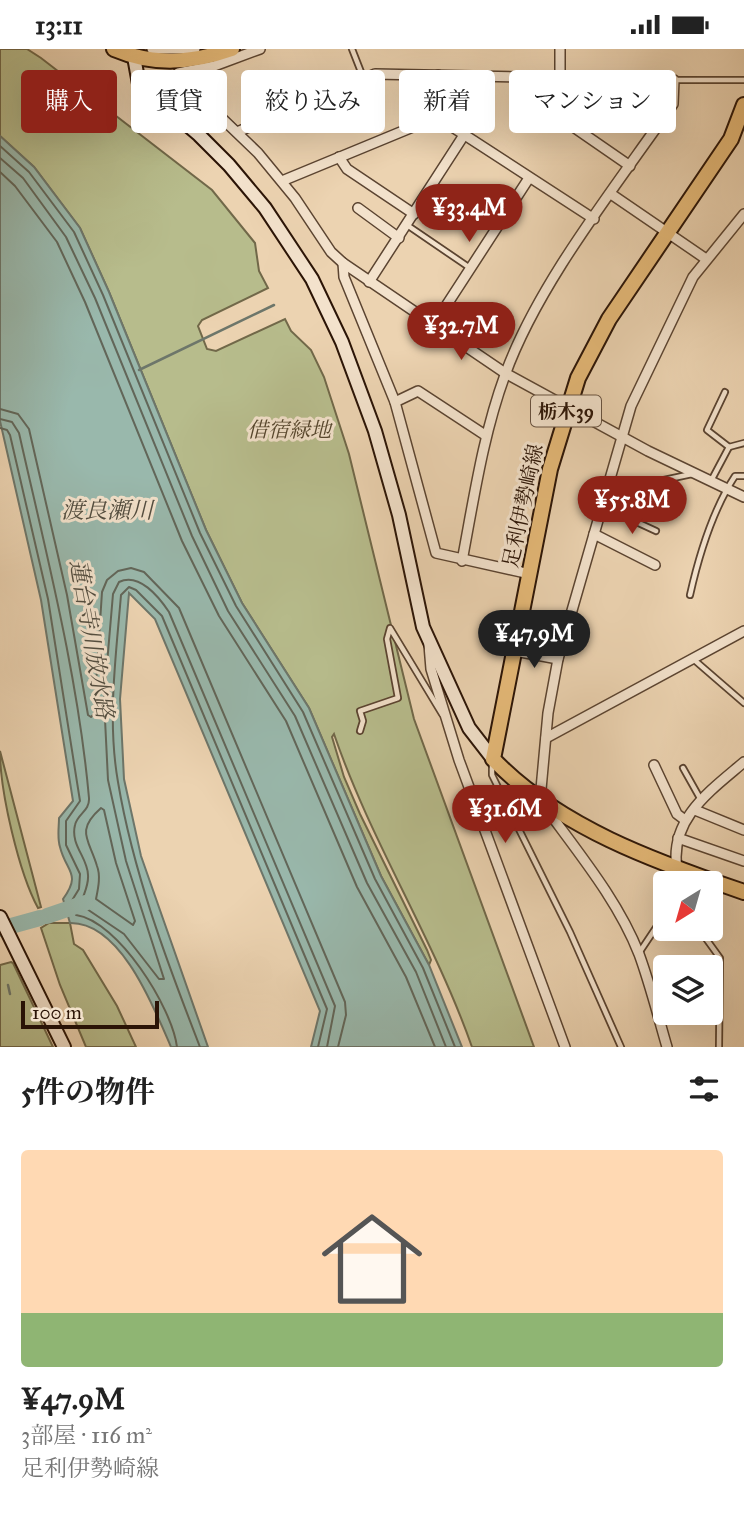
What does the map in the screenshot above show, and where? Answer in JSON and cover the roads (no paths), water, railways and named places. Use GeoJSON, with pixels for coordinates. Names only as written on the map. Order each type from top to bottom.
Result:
{"type":"FeatureCollection","features":[{"type":"Feature","properties":{"kind":"main road"},"geometry":{"type":"LineString","coordinates":[[114,49],[134,57],[164,62],[190,61],[232,49]]}},
{"type":"Feature","properties":{"kind":"main road","name":"足利伊勢崎線"},"geometry":{"type":"LineString","coordinates":[[493,759],[548,477],[567,406],[596,342],[731,139],[744,105]]}},
{"type":"Feature","properties":{"kind":"main road"},"geometry":{"type":"LineString","coordinates":[[493,759],[540,800],[668,871]]}},
{"type":"Feature","properties":{"kind":"main road"},"geometry":{"type":"LineString","coordinates":[[723,887],[744,892]]}},
{"type":"Feature","properties":{"kind":"street"},"geometry":{"type":"LineString","coordinates":[[152,49],[195,49]]}},
{"type":"Feature","properties":{"kind":"street"},"geometry":{"type":"LineString","coordinates":[[260,49],[214,66],[178,73],[182,82],[237,132],[282,181],[331,252],[369,282],[505,373],[649,451],[712,479],[744,497]]}},
{"type":"Feature","properties":{"kind":"street"},"geometry":{"type":"LineString","coordinates":[[560,49],[560,70]]}},
{"type":"Feature","properties":{"kind":"street"},"geometry":{"type":"LineString","coordinates":[[134,57],[139,84],[199,135],[252,192],[291,245],[320,295],[342,342],[375,431],[399,515],[430,643],[431,669],[521,935],[565,1047]]}},
{"type":"Feature","properties":{"kind":"street"},"geometry":{"type":"LineString","coordinates":[[237,132],[241,130]]}},
{"type":"Feature","properties":{"kind":"street"},"geometry":{"type":"LineString","coordinates":[[282,181],[399,133]]}},
{"type":"Feature","properties":{"kind":"street"},"geometry":{"type":"LineString","coordinates":[[461,133],[594,219]]}},
{"type":"Feature","properties":{"kind":"street"},"geometry":{"type":"LineString","coordinates":[[582,133],[630,166]]}},
{"type":"Feature","properties":{"kind":"street"},"geometry":{"type":"LineString","coordinates":[[462,561],[485,435],[505,373],[533,313],[653,133]]}},
{"type":"Feature","properties":{"kind":"street"},"geometry":{"type":"LineString","coordinates":[[369,282],[464,135]]}},
{"type":"Feature","properties":{"kind":"street"},"geometry":{"type":"LineString","coordinates":[[339,157],[347,169],[414,214]]}},
{"type":"Feature","properties":{"kind":"street"},"geometry":{"type":"LineString","coordinates":[[433,326],[529,178]]}},
{"type":"Feature","properties":{"kind":"street"},"geometry":{"type":"LineString","coordinates":[[611,194],[706,259]]}},
{"type":"Feature","properties":{"kind":"street"},"geometry":{"type":"LineString","coordinates":[[358,208],[399,238]]}},
{"type":"Feature","properties":{"kind":"street"},"geometry":{"type":"LineString","coordinates":[[667,1047],[638,954],[610,900],[540,800],[558,659],[610,484],[621,435],[645,376],[684,295],[706,259],[744,214]]}},
{"type":"Feature","properties":{"kind":"street"},"geometry":{"type":"LineString","coordinates":[[343,263],[344,277],[395,403],[436,553],[462,561],[530,574]]}},
{"type":"Feature","properties":{"kind":"street"},"geometry":{"type":"LineString","coordinates":[[395,403],[418,391],[485,435]]}},
{"type":"Feature","properties":{"kind":"street"},"geometry":{"type":"LineString","coordinates":[[594,534],[655,565]]}},
{"type":"Feature","properties":{"kind":"street"},"geometry":{"type":"LineString","coordinates":[[546,738],[744,631]]}},
{"type":"Feature","properties":{"kind":"street"},"geometry":{"type":"LineString","coordinates":[[430,643],[470,728],[493,759]]}},
{"type":"Feature","properties":{"kind":"street"},"geometry":{"type":"LineString","coordinates":[[515,651],[558,659]]}},
{"type":"Feature","properties":{"kind":"street"},"geometry":{"type":"LineString","coordinates":[[677,871],[679,829],[701,800],[744,762]]}},
{"type":"Feature","properties":{"kind":"street"},"geometry":{"type":"LineString","coordinates":[[654,765],[677,814],[685,821]]}},
{"type":"Feature","properties":{"kind":"street"},"geometry":{"type":"LineString","coordinates":[[695,810],[744,830]]}},
{"type":"Feature","properties":{"kind":"street"},"geometry":{"type":"LineString","coordinates":[[678,838],[744,861]]}},
{"type":"Feature","properties":{"kind":"street"},"geometry":{"type":"LineString","coordinates":[[0,917],[64,1047]]}},
{"type":"Feature","properties":{"kind":"lane"},"geometry":{"type":"LineString","coordinates":[[352,49],[360,70]]}},
{"type":"Feature","properties":{"kind":"lane"},"geometry":{"type":"LineString","coordinates":[[676,81],[744,80]]}},
{"type":"Feature","properties":{"kind":"lane"},"geometry":{"type":"LineString","coordinates":[[407,225],[471,268]]}},
{"type":"Feature","properties":{"kind":"lane"},"geometry":{"type":"LineString","coordinates":[[725,392],[707,430],[729,447]]}},
{"type":"Feature","properties":{"kind":"lane"},"geometry":{"type":"LineString","coordinates":[[712,479],[729,447],[744,443]]}},
{"type":"Feature","properties":{"kind":"lane"},"geometry":{"type":"LineString","coordinates":[[610,484],[645,484],[697,472]]}},
{"type":"Feature","properties":{"kind":"lane"},"geometry":{"type":"LineString","coordinates":[[690,595],[698,560],[727,488],[735,476],[744,477]]}},
{"type":"Feature","properties":{"kind":"lane"},"geometry":{"type":"LineString","coordinates":[[603,507],[656,531]]}},
{"type":"Feature","properties":{"kind":"lane"},"geometry":{"type":"LineString","coordinates":[[360,731],[363,721],[360,711],[398,698],[387,639],[390,628],[436,708],[448,719]]}},
{"type":"Feature","properties":{"kind":"lane"},"geometry":{"type":"LineString","coordinates":[[692,658],[744,703]]}},
{"type":"Feature","properties":{"kind":"lane"},"geometry":{"type":"LineString","coordinates":[[493,759],[492,775],[570,932],[621,1047]]}},
{"type":"Feature","properties":{"kind":"lane"},"geometry":{"type":"LineString","coordinates":[[683,768],[701,800]]}},
{"type":"Feature","properties":{"kind":"lane"},"geometry":{"type":"LineString","coordinates":[[638,954],[653,932]]}},
{"type":"Feature","properties":{"kind":"lane"},"geometry":{"type":"LineString","coordinates":[[708,941],[720,958],[719,1047]]}},
{"type":"Feature","properties":{"kind":"water","name":"渡良瀬川"},"geometry":{"type":"Polygon","coordinates":[[[0,136],[34,167],[80,228],[109,292],[206,530],[242,603],[309,708],[381,876],[429,965],[462,1047],[311,1047],[320,1011],[155,619],[129,593],[120,699],[124,779],[141,856],[208,1047],[171,1047],[145,990],[120,952],[105,936],[88,926],[70,923],[63,899],[72,878],[60,847],[58,833],[59,818],[73,801],[41,600],[0,421],[0,136]]]}},
{"type":"Feature","properties":{"kind":"waterway"},"geometry":{"type":"LineString","coordinates":[[139,370],[274,305]]}},
{"type":"Feature","properties":{"kind":"waterway","name":"蓮台寺川放水路"},"geometry":{"type":"LineString","coordinates":[[47,916],[85,903]]}},
{"type":"Feature","properties":{"kind":"waterway","name":"蓮台寺川放水路"},"geometry":{"type":"LineString","coordinates":[[0,929],[40,918]]}},
{"type":"Feature","properties":{"kind":"waterway"},"geometry":{"type":"LineString","coordinates":[[8,985],[10,994]]}},
{"type":"Feature","properties":{"kind":"park label","name":"借宿緑地"},"geometry":{"type":"Point","coordinates":[289,430]}}]}
